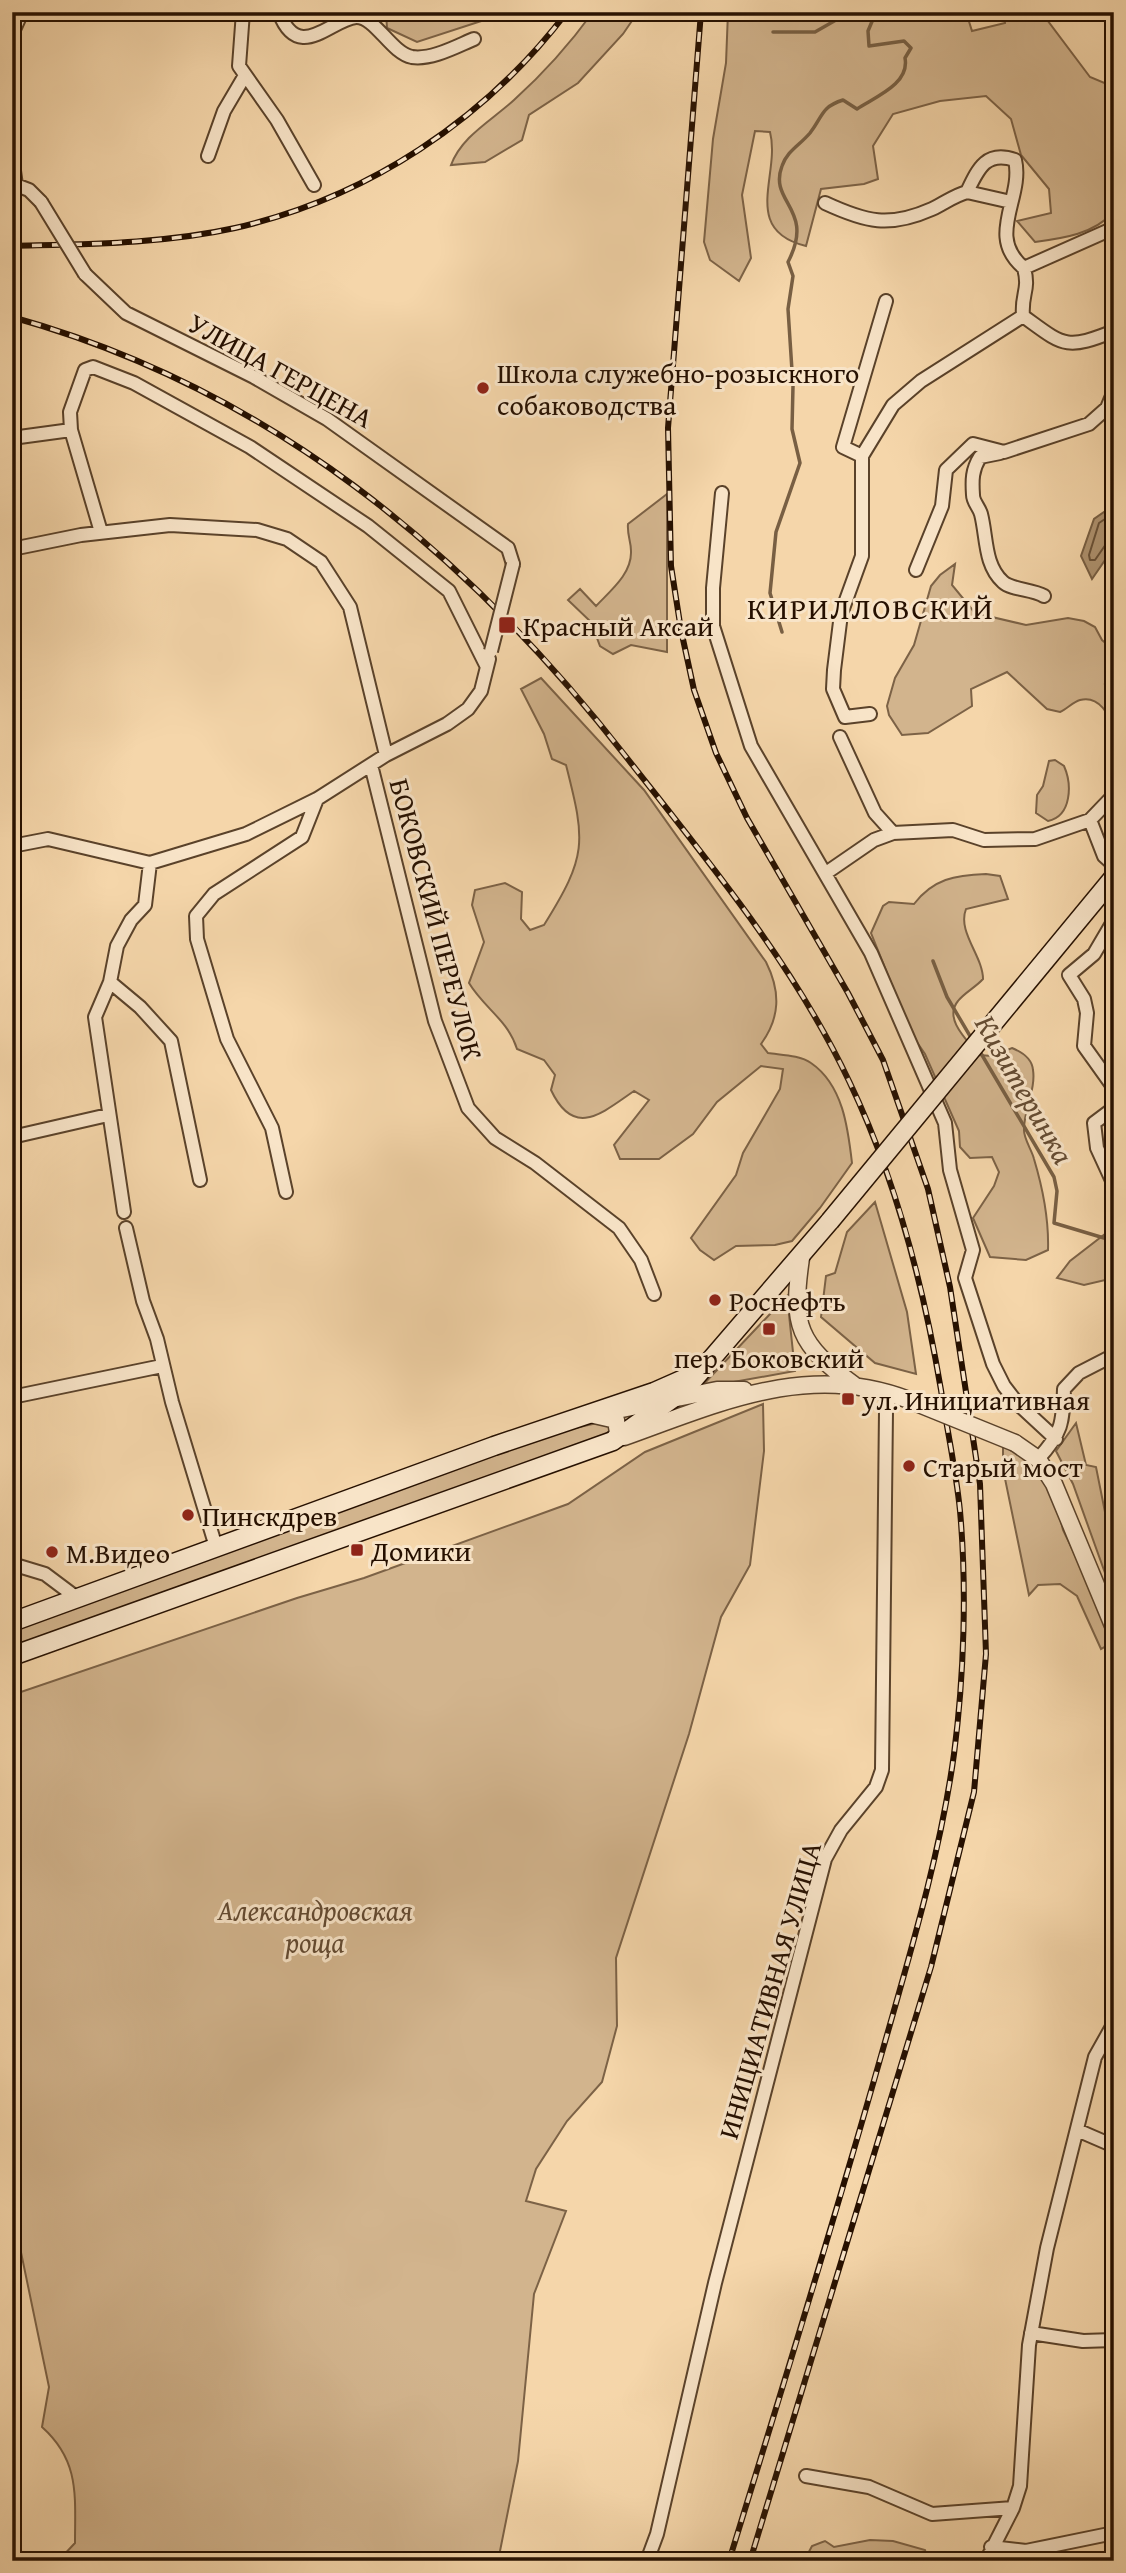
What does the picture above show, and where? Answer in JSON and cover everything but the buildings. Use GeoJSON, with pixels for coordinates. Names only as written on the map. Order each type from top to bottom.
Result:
{"type":"FeatureCollection","features":[{"type":"Feature","properties":{"kind":"main road"},"geometry":{"type":"LineString","coordinates":[[12,1656],[613,1441],[672,1399],[704,1369],[801,1258],[1114,877]]}},
{"type":"Feature","properties":{"kind":"main road"},"geometry":{"type":"LineString","coordinates":[[12,1622],[654,1392],[704,1369]]}},
{"type":"Feature","properties":{"kind":"street"},"geometry":{"type":"LineString","coordinates":[[12,34],[22,12]]}},
{"type":"Feature","properties":{"kind":"street"},"geometry":{"type":"LineString","coordinates":[[243,12],[238,46],[239,66],[244,77],[277,120],[314,185]]}},
{"type":"Feature","properties":{"kind":"street"},"geometry":{"type":"LineString","coordinates":[[279,12],[285,25],[307,36],[319,36],[355,17],[365,19],[400,52],[412,57],[423,57],[474,39]]}},
{"type":"Feature","properties":{"kind":"street"},"geometry":{"type":"LineString","coordinates":[[208,156],[224,111],[244,77]]}},
{"type":"Feature","properties":{"kind":"street"},"geometry":{"type":"LineString","coordinates":[[967,192],[980,166],[992,156],[1015,160],[1018,173],[1011,202],[1006,245],[1012,257],[1024,268],[1029,285],[1021,301],[1023,316],[1060,343],[1084,344],[1114,331]]}},
{"type":"Feature","properties":{"kind":"street"},"geometry":{"type":"LineString","coordinates":[[12,157],[14,185]]}},
{"type":"Feature","properties":{"kind":"street","name":"УЛИЦА ГЕРЦЕНА"},"geometry":{"type":"LineString","coordinates":[[14,185],[29,190],[41,202],[85,274],[126,313],[254,377],[348,433],[508,548],[513,564],[487,667]]}},
{"type":"Feature","properties":{"kind":"street"},"geometry":{"type":"LineString","coordinates":[[825,203],[859,219],[883,221],[908,219],[937,207],[950,196],[967,192],[1011,202]]}},
{"type":"Feature","properties":{"kind":"street"},"geometry":{"type":"LineString","coordinates":[[1024,268],[1114,228]]}},
{"type":"Feature","properties":{"kind":"street"},"geometry":{"type":"LineString","coordinates":[[862,456],[843,447],[886,301]]}},
{"type":"Feature","properties":{"kind":"street"},"geometry":{"type":"LineString","coordinates":[[870,714],[845,717],[833,689],[841,614],[862,556],[862,456],[893,405],[921,381],[1023,316]]}},
{"type":"Feature","properties":{"kind":"street"},"geometry":{"type":"LineString","coordinates":[[12,549],[101,532],[71,430],[70,412],[85,370],[93,367],[134,383],[250,447],[368,526],[449,591],[487,667],[481,691],[468,709],[447,724],[386,755],[317,799],[246,834],[150,863],[48,839],[12,846]]}},
{"type":"Feature","properties":{"kind":"street"},"geometry":{"type":"LineString","coordinates":[[1044,596],[1031,589],[1006,585],[995,573],[987,551],[981,512],[972,499],[973,469],[980,457],[1004,452],[1089,424],[1107,408],[1114,391]]}},
{"type":"Feature","properties":{"kind":"street"},"geometry":{"type":"LineString","coordinates":[[12,438],[71,430]]}},
{"type":"Feature","properties":{"kind":"street"},"geometry":{"type":"LineString","coordinates":[[916,570],[942,506],[946,470],[973,444],[1004,452]]}},
{"type":"Feature","properties":{"kind":"street"},"geometry":{"type":"LineString","coordinates":[[722,493],[713,588],[713,626],[751,746],[872,953],[945,1123],[950,1170],[973,1250],[965,1278],[993,1364],[1018,1404],[1056,1440]]}},
{"type":"Feature","properties":{"kind":"street","name":"БОКОВСКИЙ ПЕРЕУЛОК"},"geometry":{"type":"LineString","coordinates":[[101,532],[170,525],[257,530],[287,539],[321,562],[350,607],[386,755]]}},
{"type":"Feature","properties":{"kind":"street"},"geometry":{"type":"LineString","coordinates":[[840,737],[875,813],[893,833]]}},
{"type":"Feature","properties":{"kind":"street","name":"БОКОВСКИЙ ПЕРЕУЛОК"},"geometry":{"type":"LineString","coordinates":[[371,765],[435,1021],[468,1108],[495,1138],[536,1163],[619,1228],[641,1260],[654,1294]]}},
{"type":"Feature","properties":{"kind":"street"},"geometry":{"type":"LineString","coordinates":[[826,873],[874,841],[893,833],[953,830],[984,840],[1025,840],[1090,820],[1114,795]]}},
{"type":"Feature","properties":{"kind":"street"},"geometry":{"type":"LineString","coordinates":[[286,1192],[272,1128],[227,1039],[197,939],[196,916],[214,894],[302,837],[317,799]]}},
{"type":"Feature","properties":{"kind":"street"},"geometry":{"type":"LineString","coordinates":[[1090,820],[1104,856],[1114,865]]}},
{"type":"Feature","properties":{"kind":"street"},"geometry":{"type":"LineString","coordinates":[[124,1212],[94,1017],[110,982],[117,946],[131,920],[145,905],[150,863]]}},
{"type":"Feature","properties":{"kind":"street"},"geometry":{"type":"LineString","coordinates":[[1114,920],[1094,954],[1069,975],[1084,999],[1087,1013],[1084,1046],[1114,1088]]}},
{"type":"Feature","properties":{"kind":"street"},"geometry":{"type":"LineString","coordinates":[[110,982],[140,1007],[172,1041],[200,1181]]}},
{"type":"Feature","properties":{"kind":"street"},"geometry":{"type":"LineString","coordinates":[[1114,1108],[1094,1123],[1097,1148],[1114,1185]]}},
{"type":"Feature","properties":{"kind":"street"},"geometry":{"type":"LineString","coordinates":[[12,1137],[108,1115]]}},
{"type":"Feature","properties":{"kind":"street"},"geometry":{"type":"LineString","coordinates":[[126,1228],[162,1366],[216,1547]]}},
{"type":"Feature","properties":{"kind":"street"},"geometry":{"type":"LineString","coordinates":[[801,1258],[796,1293],[802,1332],[815,1355],[856,1387]]}},
{"type":"Feature","properties":{"kind":"street"},"geometry":{"type":"LineString","coordinates":[[1038,1459],[1056,1440],[1063,1423],[1064,1389],[1079,1373],[1114,1355]]}},
{"type":"Feature","properties":{"kind":"street"},"geometry":{"type":"LineString","coordinates":[[12,1396],[162,1366]]}},
{"type":"Feature","properties":{"kind":"street"},"geometry":{"type":"LineString","coordinates":[[586,1416],[717,1390],[761,1390],[821,1383],[891,1393],[909,1400],[1014,1443],[1038,1459],[1054,1484],[1114,1628]]}},
{"type":"Feature","properties":{"kind":"street"},"geometry":{"type":"LineString","coordinates":[[613,1441],[761,1390]]}},
{"type":"Feature","properties":{"kind":"street","name":"ИНИЦИАТИВНАЯ УЛИЦА"},"geometry":{"type":"LineString","coordinates":[[647,2561],[657,2534],[715,2283],[825,1859],[841,1830],[876,1787],[882,1770],[886,1411],[891,1393]]}},
{"type":"Feature","properties":{"kind":"street"},"geometry":{"type":"LineString","coordinates":[[586,1416],[616,1420],[618,1433],[613,1441]]}},
{"type":"Feature","properties":{"kind":"street"},"geometry":{"type":"LineString","coordinates":[[12,1564],[45,1574],[77,1598]]}},
{"type":"Feature","properties":{"kind":"street"},"geometry":{"type":"LineString","coordinates":[[986,2561],[1013,2508],[1020,2486],[1031,2333],[1047,2248],[1095,2057],[1114,2023]]}},
{"type":"Feature","properties":{"kind":"street"},"geometry":{"type":"LineString","coordinates":[[1077,2130],[1114,2146]]}},
{"type":"Feature","properties":{"kind":"street"},"geometry":{"type":"LineString","coordinates":[[1031,2333],[1083,2342],[1114,2340]]}},
{"type":"Feature","properties":{"kind":"street"},"geometry":{"type":"LineString","coordinates":[[806,2476],[869,2487],[932,2514],[1013,2508]]}},
{"type":"Feature","properties":{"kind":"street"},"geometry":{"type":"LineString","coordinates":[[991,2547],[1026,2551],[1114,2533]]}},
{"type":"Feature","properties":{"kind":"green space"},"geometry":{"type":"Polygon","coordinates":[[[386,12],[509,12],[417,42],[387,28],[386,12]]]}},
{"type":"Feature","properties":{"kind":"green space"},"geometry":{"type":"Polygon","coordinates":[[[593,12],[638,12],[623,34],[578,83],[529,115],[522,140],[485,162],[451,165],[470,137],[536,79],[593,12]]]}},
{"type":"Feature","properties":{"kind":"green space"},"geometry":{"type":"Polygon","coordinates":[[[728,12],[966,12],[972,31],[1005,23],[1004,12],[1047,12],[1045,17],[1090,77],[1114,87],[1114,212],[1088,230],[1068,237],[1035,242],[1017,221],[1051,213],[1049,189],[1021,155],[1011,119],[986,96],[940,101],[893,114],[873,146],[878,179],[864,184],[821,189],[806,246],[786,238],[774,227],[767,199],[772,148],[770,132],[755,131],[742,195],[751,258],[739,281],[710,260],[704,242],[713,139],[726,63],[728,12]]]}},
{"type":"Feature","properties":{"kind":"green space"},"geometry":{"type":"Polygon","coordinates":[[[667,494],[667,652],[631,645],[613,654],[600,646],[591,622],[568,600],[580,589],[596,606],[613,588],[624,575],[630,559],[628,524],[667,494]]]}},
{"type":"Feature","properties":{"kind":"green space"},"geometry":{"type":"Polygon","coordinates":[[[955,564],[952,585],[975,613],[1026,625],[1068,618],[1084,621],[1095,627],[1102,640],[1114,650],[1114,676],[1105,684],[1114,692],[1114,731],[1103,708],[1093,700],[1077,701],[1060,712],[1047,709],[1007,672],[971,689],[972,706],[928,733],[902,735],[889,715],[887,706],[895,678],[914,645],[931,586],[955,564]]]}},
{"type":"Feature","properties":{"kind":"green space"},"geometry":{"type":"Polygon","coordinates":[[[541,678],[644,790],[766,962],[774,984],[776,1004],[772,1024],[761,1044],[768,1053],[807,1060],[822,1072],[837,1095],[846,1122],[852,1163],[792,1241],[775,1245],[736,1246],[714,1260],[700,1250],[691,1238],[736,1175],[743,1153],[780,1089],[783,1069],[761,1066],[717,1102],[693,1134],[659,1159],[620,1159],[614,1145],[649,1100],[634,1091],[611,1107],[589,1117],[579,1118],[569,1114],[551,1090],[555,1075],[544,1060],[517,1049],[508,1030],[469,983],[484,942],[472,905],[475,890],[505,883],[522,892],[521,919],[530,930],[544,925],[575,865],[579,832],[566,765],[552,759],[544,734],[521,689],[541,678]]]}},
{"type":"Feature","properties":{"kind":"green space"},"geometry":{"type":"Polygon","coordinates":[[[1055,760],[1064,766],[1069,790],[1062,813],[1048,821],[1036,813],[1037,795],[1043,786],[1049,761],[1055,760]]]}},
{"type":"Feature","properties":{"kind":"green space"},"geometry":{"type":"Polygon","coordinates":[[[986,874],[1000,876],[1008,899],[966,909],[964,918],[967,935],[982,970],[983,979],[958,1001],[953,1015],[959,1030],[979,1055],[992,1056],[1012,1048],[1031,1062],[1033,1084],[1024,1133],[1043,1193],[1048,1250],[1026,1260],[990,1257],[973,1218],[994,1186],[999,1172],[992,1157],[970,1158],[960,1147],[959,1131],[925,1054],[912,1035],[871,933],[883,906],[889,902],[914,904],[929,889],[945,880],[986,874]]]}},
{"type":"Feature","properties":{"kind":"green space"},"geometry":{"type":"Polygon","coordinates":[[[875,1202],[907,1312],[916,1374],[875,1363],[821,1317],[826,1276],[835,1273],[847,1232],[875,1202]]]}},
{"type":"Feature","properties":{"kind":"green space"},"geometry":{"type":"Polygon","coordinates":[[[1114,1227],[1114,1278],[1084,1285],[1057,1278],[1070,1261],[1114,1227]]]}},
{"type":"Feature","properties":{"kind":"green space"},"geometry":{"type":"Polygon","coordinates":[[[787,1296],[795,1371],[700,1388],[787,1296]]]}},
{"type":"Feature","properties":{"kind":"green space","name":"Александровская роща"},"geometry":{"type":"Polygon","coordinates":[[[763,1404],[764,1451],[750,1565],[721,1617],[689,1734],[616,1958],[617,2026],[602,2082],[567,2121],[536,2169],[526,2201],[566,2211],[534,2294],[518,2461],[498,2561],[58,2561],[75,2543],[75,2495],[69,2466],[63,2453],[42,2427],[49,2387],[12,2209],[12,1695],[297,1598],[364,1578],[568,1504],[645,1452],[763,1404]]]}},
{"type":"Feature","properties":{"kind":"green space"},"geometry":{"type":"Polygon","coordinates":[[[606,1421],[611,1424],[603,1437],[12,1651],[12,1629],[544,1435],[606,1421]]]}},
{"type":"Feature","properties":{"kind":"green space"},"geometry":{"type":"Polygon","coordinates":[[[1076,1423],[1086,1465],[1096,1467],[1114,1557],[1114,1598],[1073,1484],[1056,1451],[1076,1423]]]}},
{"type":"Feature","properties":{"kind":"green space"},"geometry":{"type":"Polygon","coordinates":[[[1003,1440],[1029,1458],[1056,1500],[1063,1530],[1089,1584],[1111,1643],[1101,1649],[1077,1596],[1060,1584],[1038,1585],[1029,1595],[1003,1469],[1003,1440]]]}},
{"type":"Feature","properties":{"kind":"green space"},"geometry":{"type":"Polygon","coordinates":[[[870,2540],[893,2541],[925,2550],[928,2561],[804,2561],[812,2546],[825,2541],[834,2547],[870,2540]]]}},
{"type":"Feature","properties":{"kind":"water"},"geometry":{"type":"Polygon","coordinates":[[[1114,505],[1114,547],[1092,579],[1081,556],[1094,519],[1114,505]]]}},
{"type":"Feature","properties":{"kind":"waterway","name":"Кизитеринка"},"geometry":{"type":"LineString","coordinates":[[773,32],[815,32],[850,12]]}},
{"type":"Feature","properties":{"kind":"waterway","name":"Кизитеринка"},"geometry":{"type":"LineString","coordinates":[[782,632],[770,593],[776,532],[800,463],[792,429],[793,386],[788,309],[793,276],[788,262],[797,229],[779,179],[787,156],[810,133],[826,109],[843,100],[857,109],[890,89],[902,75],[905,58],[911,48],[904,41],[869,46],[868,31],[876,12]]}},
{"type":"Feature","properties":{"kind":"waterway","name":"Кизитеринка"},"geometry":{"type":"LineString","coordinates":[[933,961],[947,997],[973,1041]]}},
{"type":"Feature","properties":{"kind":"waterway","name":"Кизитеринка"},"geometry":{"type":"LineString","coordinates":[[979,1050],[1054,1177],[1057,1191],[1054,1223],[1114,1241]]}},
{"type":"Feature","properties":{"kind":"railway"},"geometry":{"type":"LineString","coordinates":[[12,246],[124,242],[207,233],[284,215],[331,197],[420,149],[461,120],[535,51],[567,12]]}},
{"type":"Feature","properties":{"kind":"railway"},"geometry":{"type":"LineString","coordinates":[[701,12],[668,428],[671,566],[681,630],[694,690],[716,753],[747,818],[848,993],[883,1060],[928,1189],[950,1287],[980,1484],[986,1654],[974,1792],[931,1967],[750,2561]]}},
{"type":"Feature","properties":{"kind":"railway"},"geometry":{"type":"LineString","coordinates":[[12,317],[105,348],[193,387],[277,433],[355,486],[429,546],[499,612],[565,683],[627,758],[718,874],[775,954],[827,1037],[849,1081],[866,1118],[894,1194],[926,1310],[960,1511],[963,1633],[954,1754],[941,1830],[923,1906],[826,2246],[729,2561]]}},
{"type":"Feature","properties":{"kind":"place","name":"Школа служебно-розыскного собаководства"},"geometry":{"type":"Point","coordinates":[483,388]}},
{"type":"Feature","properties":{"kind":"place","name":"Красный Аксай"},"geometry":{"type":"Point","coordinates":[507,625]}},
{"type":"Feature","properties":{"kind":"place","name":"Роснефть"},"geometry":{"type":"Point","coordinates":[715,1300]}},
{"type":"Feature","properties":{"kind":"place","name":"пер. Боковский"},"geometry":{"type":"Point","coordinates":[769,1329]}},
{"type":"Feature","properties":{"kind":"place","name":"ул. Инициативная"},"geometry":{"type":"Point","coordinates":[848,1399]}},
{"type":"Feature","properties":{"kind":"place","name":"Старый мост"},"geometry":{"type":"Point","coordinates":[909,1466]}},
{"type":"Feature","properties":{"kind":"place","name":"Пинскдрев"},"geometry":{"type":"Point","coordinates":[188,1515]}},
{"type":"Feature","properties":{"kind":"place","name":"Домики"},"geometry":{"type":"Point","coordinates":[357,1550]}},
{"type":"Feature","properties":{"kind":"place","name":"М.Видео"},"geometry":{"type":"Point","coordinates":[52,1552]}},
{"type":"Feature","properties":{"kind":"district","name":"КИРИЛЛОВСКИЙ"},"geometry":{"type":"Point","coordinates":[871,608]}}]}
